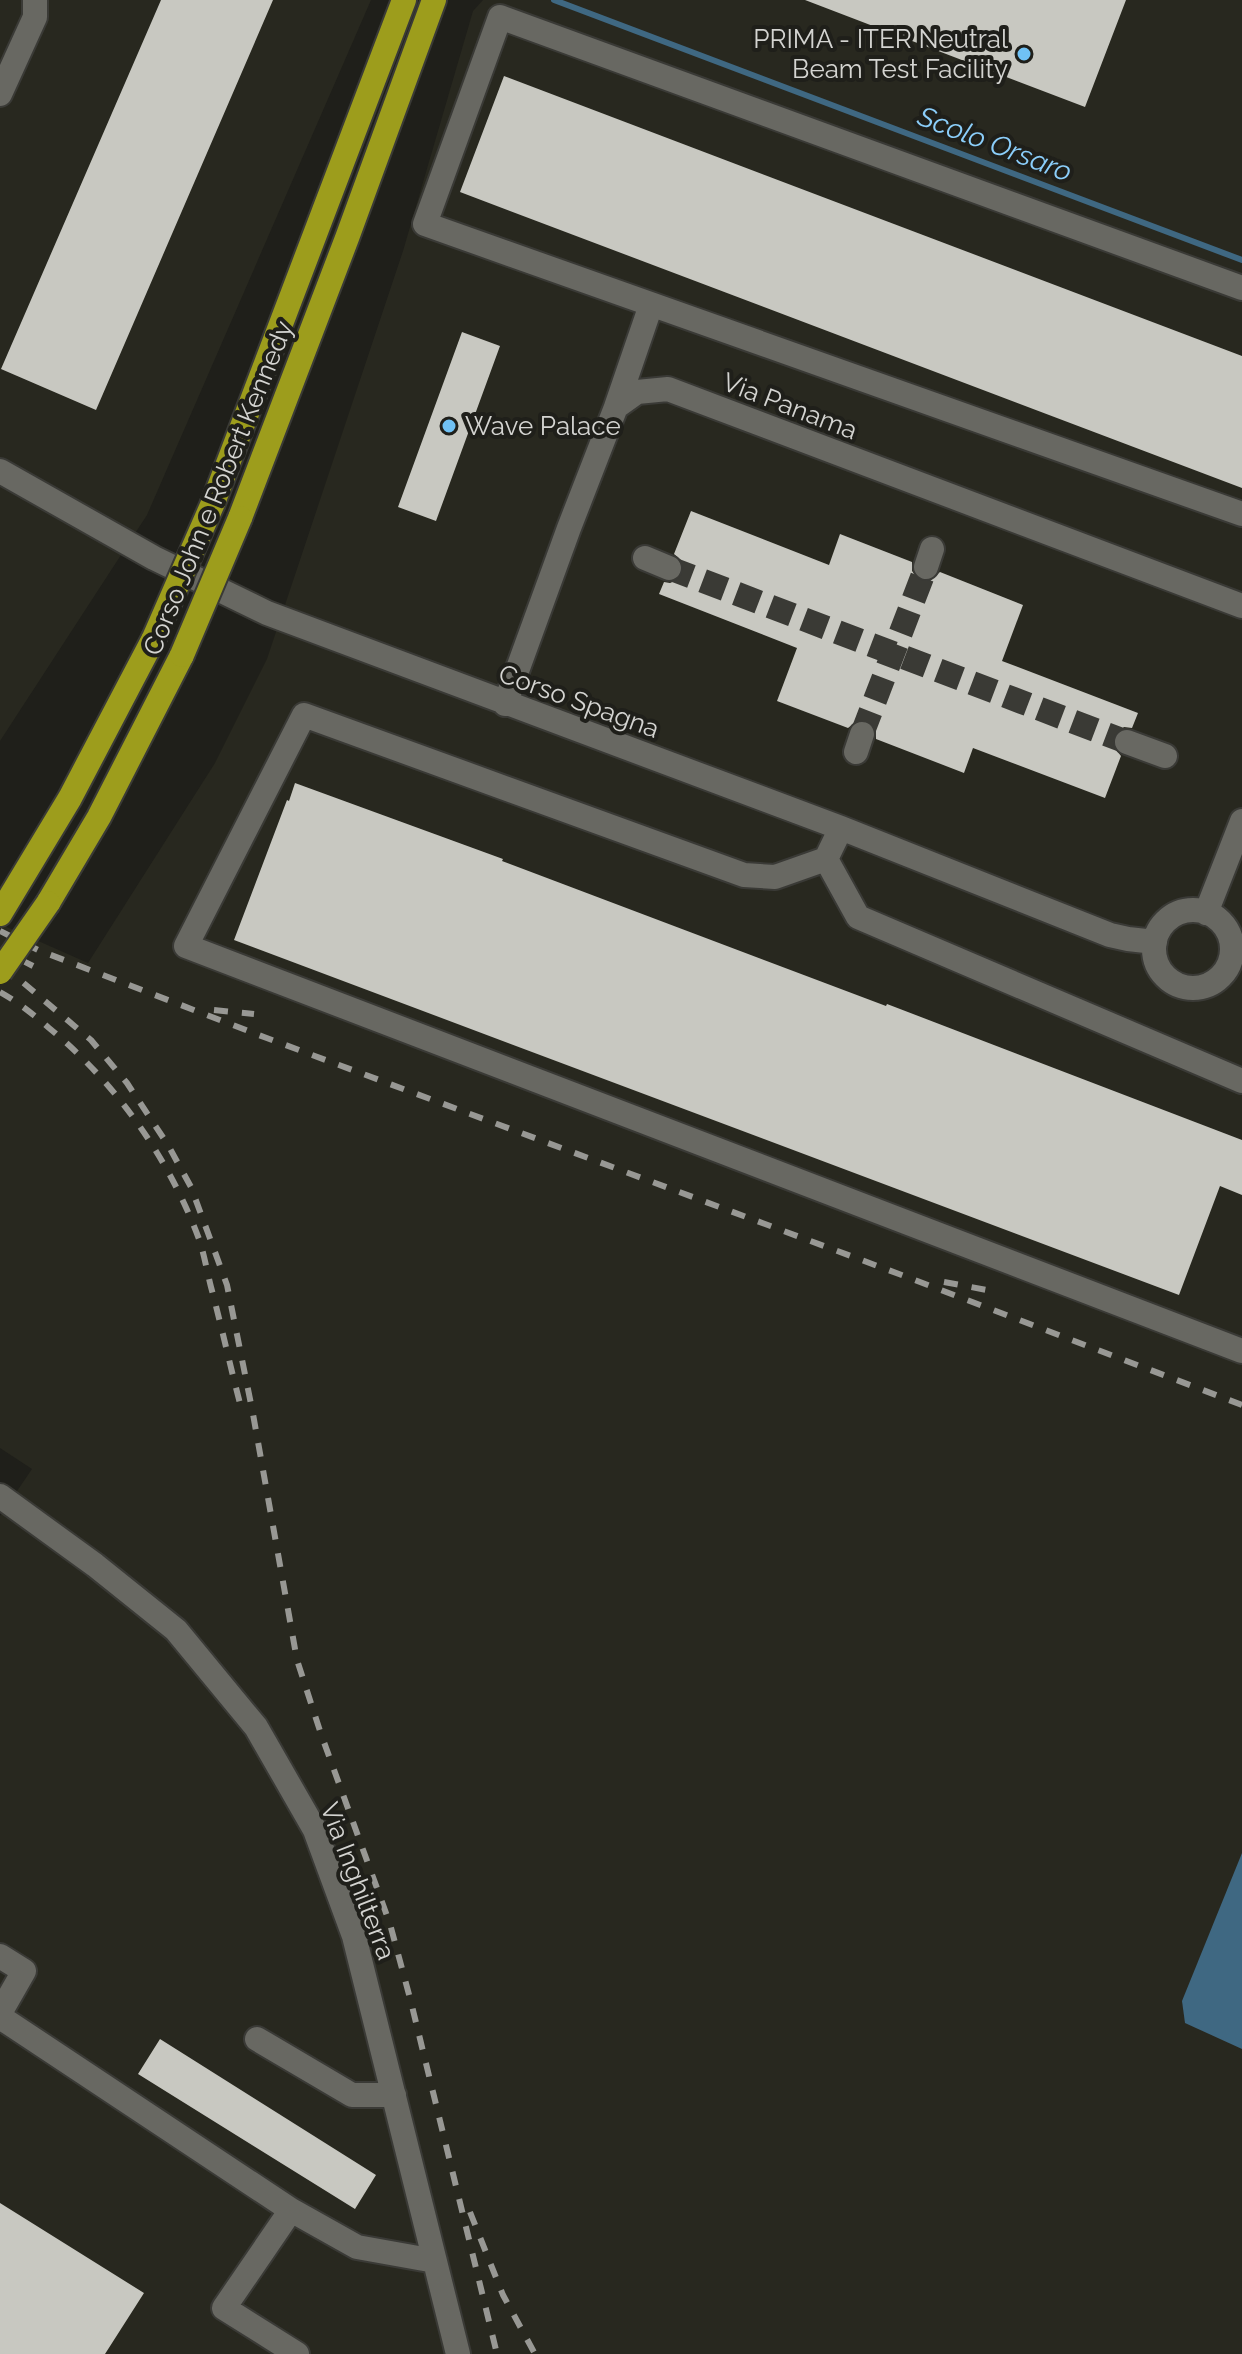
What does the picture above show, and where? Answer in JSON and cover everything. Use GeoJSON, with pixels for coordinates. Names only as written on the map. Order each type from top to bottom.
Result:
{"type":"FeatureCollection","features":[{"type":"Feature","properties":{"kind":"highway","name":"Corso John e Robert Kennedy"},"geometry":{"type":"LineString","coordinates":[[7,904],[70,798],[154,638],[213,503],[404,0]]}},
{"type":"Feature","properties":{"kind":"highway","name":"Corso John e Robert Kennedy"},"geometry":{"type":"LineString","coordinates":[[0,972],[48,903],[99,817],[182,655],[240,518],[322,305],[434,0]]}},
{"type":"Feature","properties":{"kind":"street"},"geometry":{"type":"LineString","coordinates":[[0,94],[35,17],[35,0]]}},
{"type":"Feature","properties":{"kind":"street"},"geometry":{"type":"LineString","coordinates":[[1242,288],[500,17],[425,224],[1242,514]]}},
{"type":"Feature","properties":{"kind":"street"},"geometry":{"type":"LineString","coordinates":[[505,704],[651,305]]}},
{"type":"Feature","properties":{"kind":"street","name":"Via Panama"},"geometry":{"type":"LineString","coordinates":[[616,407],[637,392],[668,389],[1242,606]]}},
{"type":"Feature","properties":{"kind":"street","name":"Corso Spagna"},"geometry":{"type":"LineString","coordinates":[[0,471],[154,558],[267,613],[841,828],[1110,935],[1155,942]]}},
{"type":"Feature","properties":{"kind":"street"},"geometry":{"type":"LineString","coordinates":[[645,558],[669,568]]}},
{"type":"Feature","properties":{"kind":"street"},"geometry":{"type":"LineString","coordinates":[[841,828],[826,859],[775,877],[744,875],[304,715],[186,946],[1242,1351]]}},
{"type":"Feature","properties":{"kind":"street"},"geometry":{"type":"LineString","coordinates":[[1127,742],[1165,756]]}},
{"type":"Feature","properties":{"kind":"street"},"geometry":{"type":"LineString","coordinates":[[1206,913],[1242,821]]}},
{"type":"Feature","properties":{"kind":"street"},"geometry":{"type":"LineString","coordinates":[[826,859],[858,917],[1242,1081]]}},
{"type":"Feature","properties":{"kind":"street"},"geometry":{"type":"LineString","coordinates":[[1198,910],[1206,913],[1223,923],[1230,935],[1233,977],[1206,987],[1181,987],[1163,974],[1156,963],[1157,934],[1167,919],[1179,912],[1198,910]]}},
{"type":"Feature","properties":{"kind":"street","name":"Via Inghilterra"},"geometry":{"type":"LineString","coordinates":[[0,1496],[95,1565],[176,1630],[256,1727],[315,1830],[354,1936],[458,2354]]}},
{"type":"Feature","properties":{"kind":"street"},"geometry":{"type":"LineString","coordinates":[[0,1956],[24,1971],[0,2015],[291,2210],[357,2247],[435,2261]]}},
{"type":"Feature","properties":{"kind":"street"},"geometry":{"type":"LineString","coordinates":[[257,2039],[352,2095],[394,2095]]}},
{"type":"Feature","properties":{"kind":"street"},"geometry":{"type":"LineString","coordinates":[[291,2210],[224,2308],[297,2354]]}},
{"type":"Feature","properties":{"kind":"shaded area"},"geometry":{"type":"Polygon","coordinates":[[[0,0],[371,0],[147,515],[0,741],[0,0]]]}},
{"type":"Feature","properties":{"kind":"shaded area"},"geometry":{"type":"Polygon","coordinates":[[[483,0],[1242,0],[1242,2354],[0,2354],[0,1516],[32,1469],[0,1448],[0,924],[88,963],[215,763],[267,659],[403,251],[473,11],[483,0]]]}},
{"type":"Feature","properties":{"kind":"water"},"geometry":{"type":"Polygon","coordinates":[[[1242,1853],[1242,2049],[1185,2023],[1182,2001],[1242,1853]]]}},
{"type":"Feature","properties":{"kind":"building"},"geometry":{"type":"Polygon","coordinates":[[[161,0],[273,0],[96,410],[1,369],[161,0]]]}},
{"type":"Feature","properties":{"kind":"building","name":"PRIMA - ITER Neutral Beam Test Facility"},"geometry":{"type":"Polygon","coordinates":[[[805,0],[1126,0],[1085,107],[805,0]]]}},
{"type":"Feature","properties":{"kind":"building"},"geometry":{"type":"Polygon","coordinates":[[[504,76],[1242,356],[1242,488],[460,192],[504,76]]]}},
{"type":"Feature","properties":{"kind":"building","name":"Wave Palace"},"geometry":{"type":"Polygon","coordinates":[[[462,332],[500,346],[436,521],[398,507],[462,332]]]}},
{"type":"Feature","properties":{"kind":"building"},"geometry":{"type":"Polygon","coordinates":[[[691,511],[829,565],[840,534],[912,562],[912,571],[921,581],[930,581],[940,572],[1023,605],[1002,661],[1138,713],[1132,728],[1124,727],[1113,736],[1112,745],[1121,756],[1105,798],[973,748],[964,773],[876,739],[876,730],[867,720],[858,720],[848,728],[777,701],[797,648],[659,594],[664,582],[677,580],[683,573],[681,560],[674,554],[691,511]]]}},
{"type":"Feature","properties":{"kind":"building"},"geometry":{"type":"Polygon","coordinates":[[[295,783],[1242,1140],[1242,1195],[1220,1186],[1179,1295],[234,940],[295,783]]]}},
{"type":"Feature","properties":{"kind":"building"},"geometry":{"type":"Polygon","coordinates":[[[160,2039],[376,2175],[355,2209],[138,2074],[160,2039]]]}},
{"type":"Feature","properties":{"kind":"building"},"geometry":{"type":"Polygon","coordinates":[[[0,2203],[144,2293],[105,2354],[0,2354],[0,2203]]]}},
{"type":"Feature","properties":{"kind":"waterway","name":"Scolo Orsaro"},"geometry":{"type":"LineString","coordinates":[[554,0],[1242,260]]}},
{"type":"Feature","properties":{"kind":"tunnel"},"geometry":{"type":"LineString","coordinates":[[862,734],[926,567]]}},
{"type":"Feature","properties":{"kind":"tunnel"},"geometry":{"type":"LineString","coordinates":[[669,568],[1127,742]]}},
{"type":"Feature","properties":{"kind":"railway"},"geometry":{"type":"LineString","coordinates":[[0,931],[38,950],[264,1037],[1242,1405]]}},
{"type":"Feature","properties":{"kind":"railway"},"geometry":{"type":"LineString","coordinates":[[0,949],[33,966]]}},
{"type":"Feature","properties":{"kind":"railway"},"geometry":{"type":"LineString","coordinates":[[0,968],[20,980],[91,1040],[127,1083],[168,1145],[191,1187],[227,1285],[297,1660],[390,1924],[497,2354]]}},
{"type":"Feature","properties":{"kind":"railway"},"geometry":{"type":"LineString","coordinates":[[0,992],[43,1023],[96,1073],[156,1151],[199,1239],[242,1411]]}},
{"type":"Feature","properties":{"kind":"railway"},"geometry":{"type":"LineString","coordinates":[[214,1010],[254,1014]]}},
{"type":"Feature","properties":{"kind":"railway"},"geometry":{"type":"LineString","coordinates":[[944,1282],[987,1290]]}},
{"type":"Feature","properties":{"kind":"railway"},"geometry":{"type":"LineString","coordinates":[[470,2212],[503,2295],[535,2354]]}},
{"type":"Feature","properties":{"kind":"place","name":"PRIMA - ITER Neutral Beam Test Facility"},"geometry":{"type":"Point","coordinates":[1024,54]}},
{"type":"Feature","properties":{"kind":"place","name":"Wave Palace"},"geometry":{"type":"Point","coordinates":[449,426]}}]}
